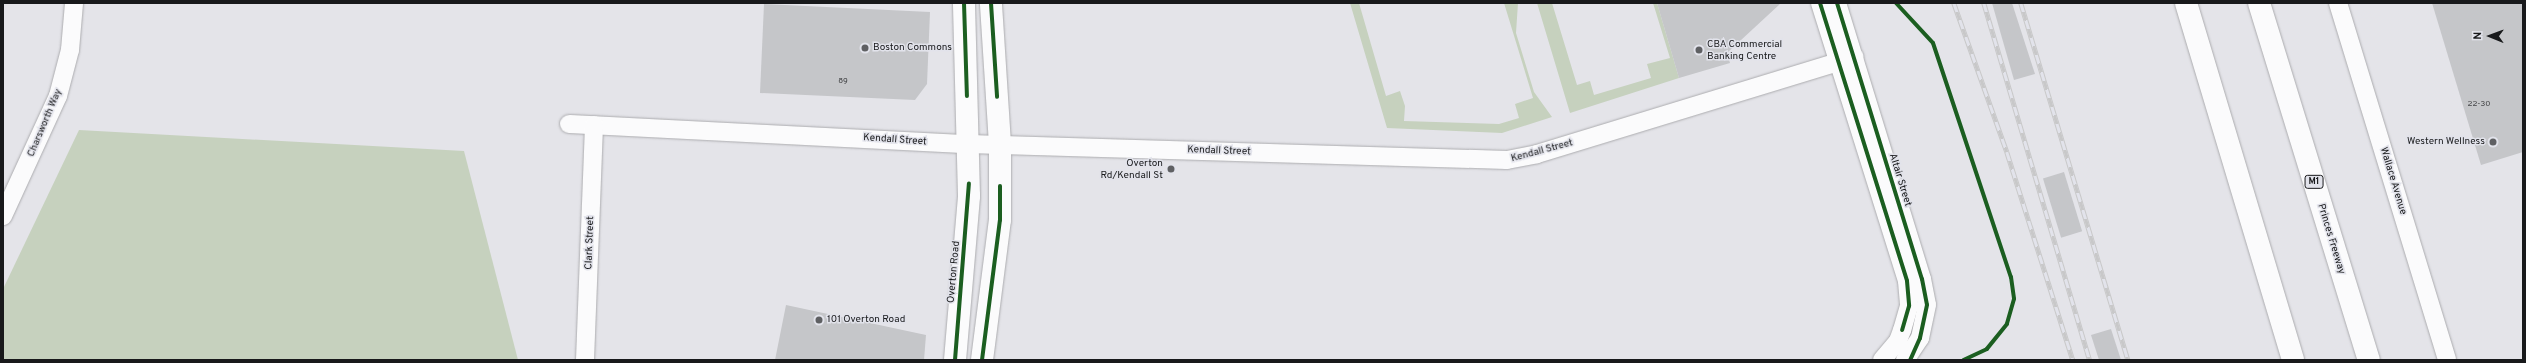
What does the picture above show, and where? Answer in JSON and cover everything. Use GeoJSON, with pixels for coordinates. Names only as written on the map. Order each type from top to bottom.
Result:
{"type":"FeatureCollection","features":[{"type":"Feature","properties":{"kind":"main road","name":"Overton Road"},"geometry":{"type":"LineString","coordinates":[[955,360],[969,196],[964,3]]}},
{"type":"Feature","properties":{"kind":"main road"},"geometry":{"type":"LineString","coordinates":[[982,360],[1000,220],[1000,144],[992,3]]}},
{"type":"Feature","properties":{"kind":"main road"},"geometry":{"type":"LineString","coordinates":[[2186,3],[2293,360]]}},
{"type":"Feature","properties":{"kind":"main road","name":"Princes Freeway"},"geometry":{"type":"LineString","coordinates":[[2259,3],[2369,360]]}},
{"type":"Feature","properties":{"kind":"street","name":"Charsworth Way"},"geometry":{"type":"LineString","coordinates":[[3,216],[58,96],[70,50],[74,3]]}},
{"type":"Feature","properties":{"kind":"street","name":"Altair Street"},"geometry":{"type":"LineString","coordinates":[[1820,3],[1847,60],[1922,279],[1927,305],[1920,338],[1905,360]]}},
{"type":"Feature","properties":{"kind":"street","name":"Altair Street"},"geometry":{"type":"LineString","coordinates":[[1837,3],[1847,60],[1907,281],[1909,306],[1902,330],[1898,341],[1882,360]]}},
{"type":"Feature","properties":{"kind":"street","name":"Wallace Avenue"},"geometry":{"type":"LineString","coordinates":[[2338,3],[2447,360]]}},
{"type":"Feature","properties":{"kind":"street","name":"Kendall Street"},"geometry":{"type":"LineString","coordinates":[[569,124],[968,144],[1506,160],[1537,154],[1847,60]]}},
{"type":"Feature","properties":{"kind":"street","name":"Clark Street"},"geometry":{"type":"LineString","coordinates":[[585,360],[594,125]]}},
{"type":"Feature","properties":{"kind":"green space"},"geometry":{"type":"Polygon","coordinates":[[[1350,3],[1359,3],[1386,96],[1400,91],[1405,106],[1404,121],[1499,124],[1519,118],[1515,104],[1533,98],[1504,3],[1518,3],[1516,33],[1534,92],[1552,117],[1502,133],[1387,128],[1350,3]]]}},
{"type":"Feature","properties":{"kind":"green space"},"geometry":{"type":"Polygon","coordinates":[[[1537,3],[1552,3],[1577,85],[1590,81],[1594,95],[1651,78],[1647,64],[1670,58],[1653,3],[1657,3],[1679,78],[1570,113],[1537,3]]]}},
{"type":"Feature","properties":{"kind":"green space"},"geometry":{"type":"Polygon","coordinates":[[[79,130],[464,151],[518,360],[3,360],[3,289],[79,130]]]}},
{"type":"Feature","properties":{"kind":"building","name":"CBA Commercial Banking Centre"},"geometry":{"type":"Polygon","coordinates":[[[1657,3],[1781,3],[1727,53],[1730,63],[1679,78],[1657,3]]]}},
{"type":"Feature","properties":{"kind":"building"},"geometry":{"type":"Polygon","coordinates":[[[1992,3],[2012,3],[2035,74],[2014,80],[1992,3]]]}},
{"type":"Feature","properties":{"kind":"building"},"geometry":{"type":"Polygon","coordinates":[[[2432,3],[2523,3],[2523,152],[2481,165],[2432,3]]]}},
{"type":"Feature","properties":{"kind":"building","name":"Boston Commons"},"geometry":{"type":"Polygon","coordinates":[[[764,4],[930,12],[927,84],[915,100],[760,93],[764,4]]]}},
{"type":"Feature","properties":{"kind":"building"},"geometry":{"type":"Polygon","coordinates":[[[2064,172],[2082,231],[2061,238],[2043,178],[2064,172]]]}},
{"type":"Feature","properties":{"kind":"building","name":"101 Overton Road"},"geometry":{"type":"Polygon","coordinates":[[[786,305],[926,335],[924,360],[775,360],[786,305]]]}},
{"type":"Feature","properties":{"kind":"building"},"geometry":{"type":"Polygon","coordinates":[[[2111,329],[2121,360],[2099,360],[2091,335],[2111,329]]]}},
{"type":"Feature","properties":{"kind":"railway"},"geometry":{"type":"LineString","coordinates":[[1954,3],[2007,152],[2073,360]]}},
{"type":"Feature","properties":{"kind":"railway"},"geometry":{"type":"LineString","coordinates":[[1984,3],[2090,360]]}},
{"type":"Feature","properties":{"kind":"railway"},"geometry":{"type":"LineString","coordinates":[[2021,3],[2128,360]]}},
{"type":"Feature","properties":{"kind":"cycle path"},"geometry":{"type":"LineString","coordinates":[[964,3],[967,96]]}},
{"type":"Feature","properties":{"kind":"cycle path"},"geometry":{"type":"LineString","coordinates":[[991,3],[997,97]]}},
{"type":"Feature","properties":{"kind":"cycle path"},"geometry":{"type":"LineString","coordinates":[[1820,3],[1907,281],[1909,306],[1902,330]]}},
{"type":"Feature","properties":{"kind":"cycle path"},"geometry":{"type":"LineString","coordinates":[[1837,3],[1922,279],[1927,305],[1920,338],[1910,360]]}},
{"type":"Feature","properties":{"kind":"cycle path"},"geometry":{"type":"LineString","coordinates":[[1896,3],[1933,43],[2011,277],[2014,299],[2007,324],[1987,349],[1963,360]]}},
{"type":"Feature","properties":{"kind":"cycle path"},"geometry":{"type":"LineString","coordinates":[[955,360],[969,184]]}},
{"type":"Feature","properties":{"kind":"cycle path"},"geometry":{"type":"LineString","coordinates":[[982,360],[1000,220],[1000,186]]}},
{"type":"Feature","properties":{"kind":"place","name":"Boston Commons"},"geometry":{"type":"Point","coordinates":[865,48]}},
{"type":"Feature","properties":{"kind":"place","name":"CBA Commercial Banking Centre"},"geometry":{"type":"Point","coordinates":[1699,50]}},
{"type":"Feature","properties":{"kind":"place","name":"Western Wellness"},"geometry":{"type":"Point","coordinates":[2493,142]}},
{"type":"Feature","properties":{"kind":"place","name":"Overton Rd/Kendall St"},"geometry":{"type":"Point","coordinates":[1171,169]}},
{"type":"Feature","properties":{"kind":"place","name":"101 Overton Road"},"geometry":{"type":"Point","coordinates":[819,320]}}]}
